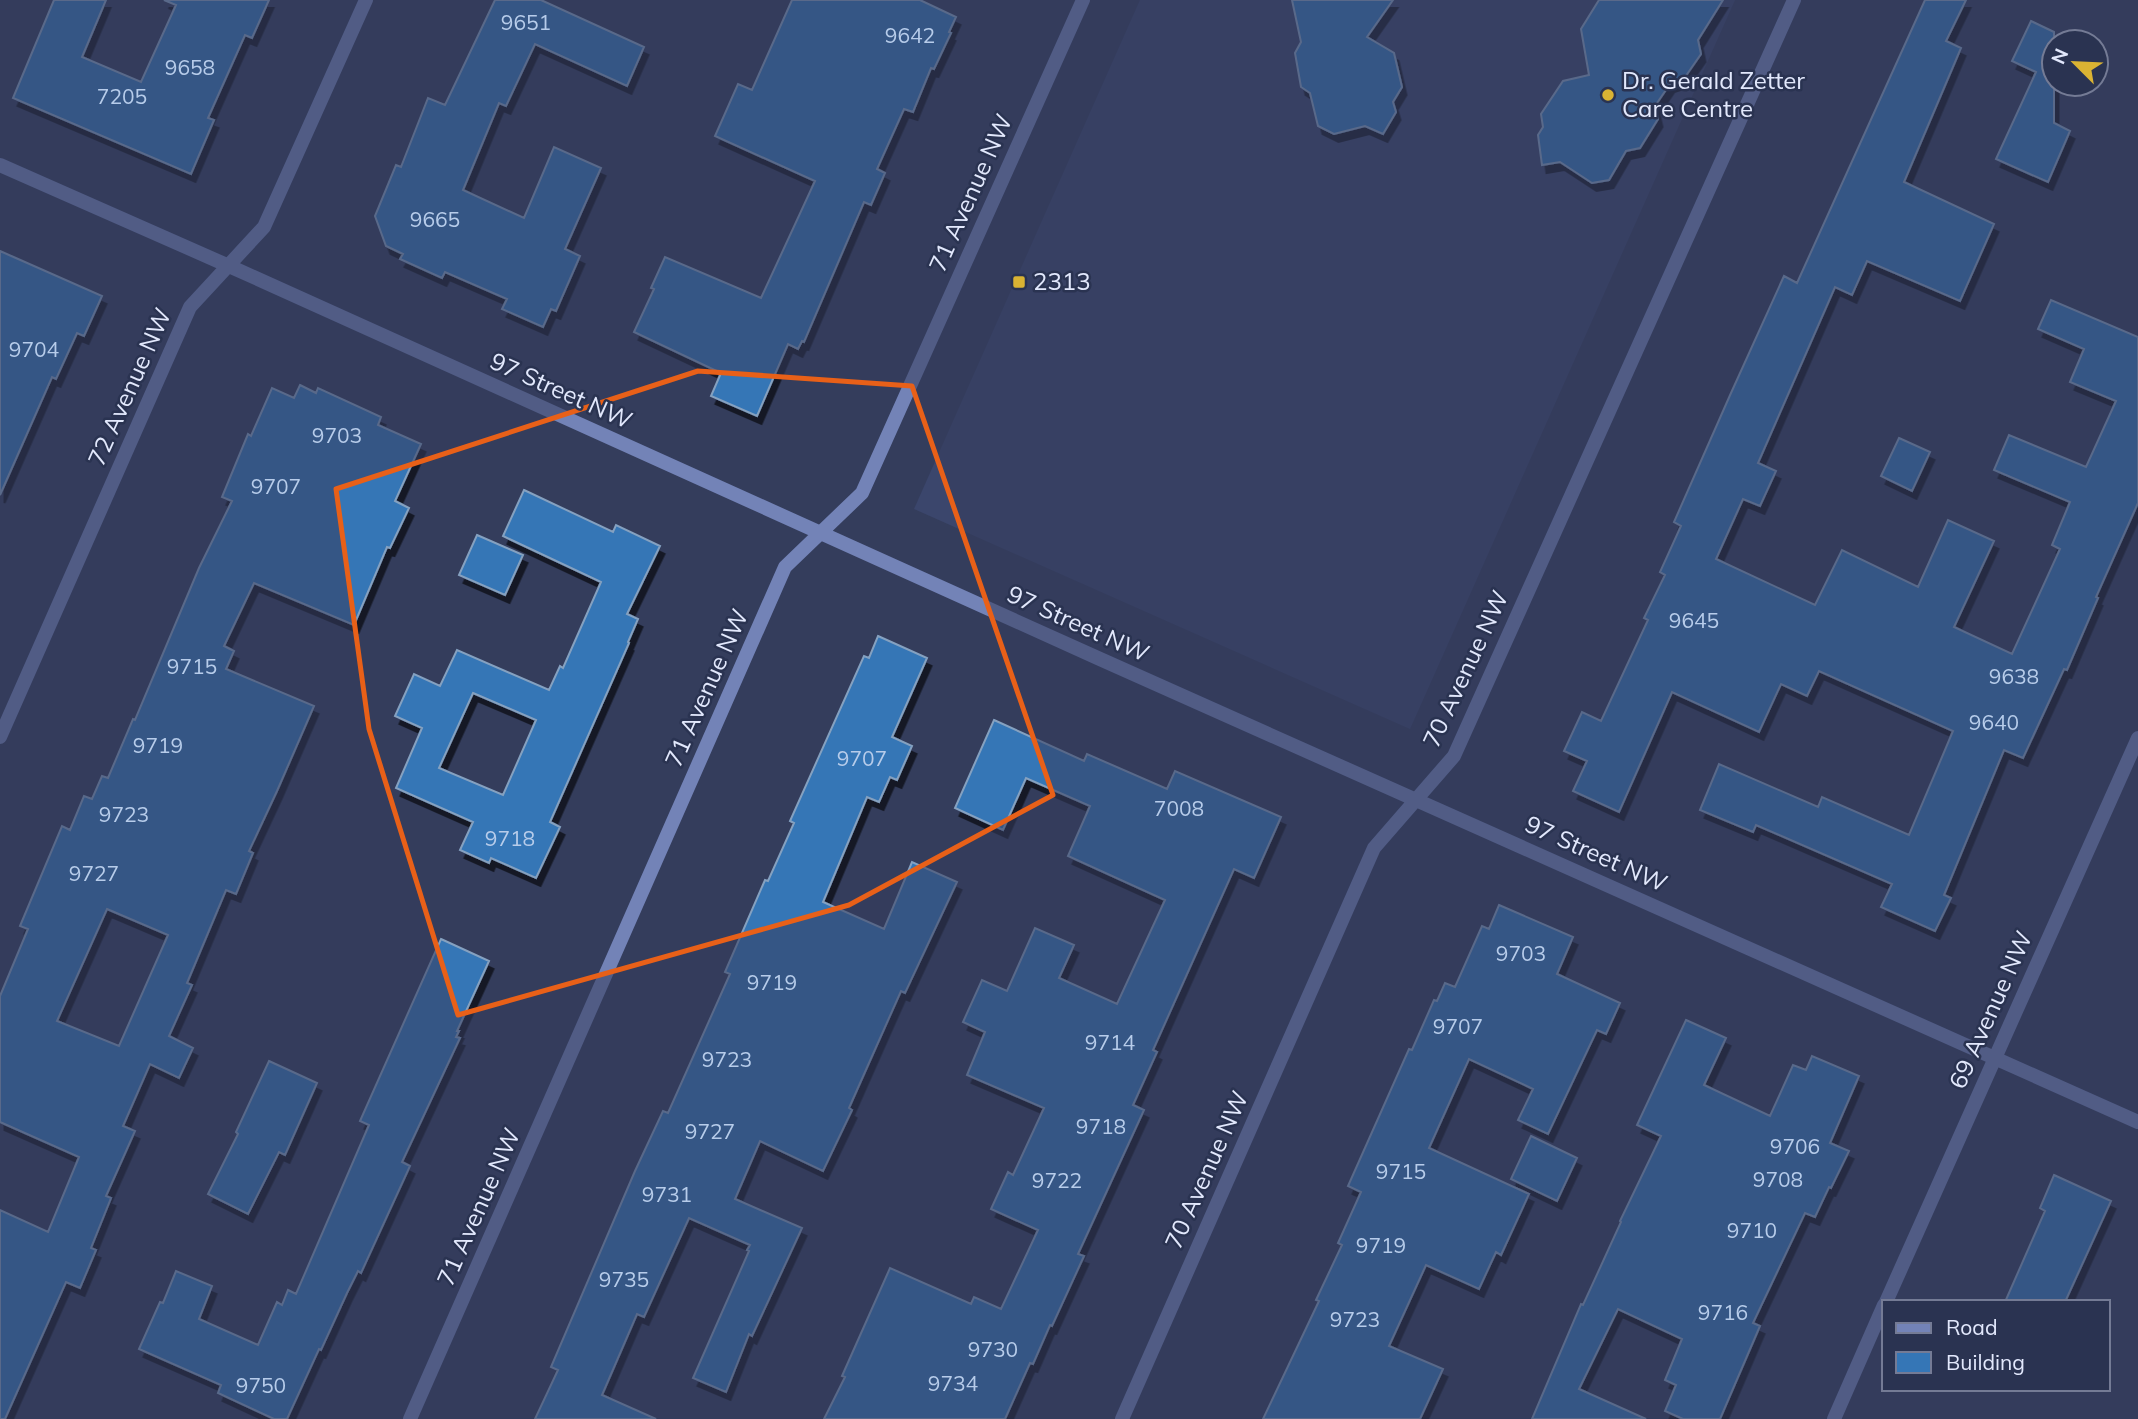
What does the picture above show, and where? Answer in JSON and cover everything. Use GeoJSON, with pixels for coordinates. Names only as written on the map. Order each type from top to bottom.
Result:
{"type":"FeatureCollection","features":[{"type":"Feature","properties":{"kind":"street","name":"72 Avenue NW"},"geometry":{"type":"LineString","coordinates":[[0,737],[190,307],[264,227],[366,0]]}},
{"type":"Feature","properties":{"kind":"street","name":"71 Avenue NW"},"geometry":{"type":"LineString","coordinates":[[410,1419],[785,567],[862,493],[1083,0]]}},
{"type":"Feature","properties":{"kind":"street","name":"70 Avenue NW"},"geometry":{"type":"LineString","coordinates":[[1122,1419],[1374,848],[1454,756],[1794,0]]}},
{"type":"Feature","properties":{"kind":"street","name":"97 Street NW"},"geometry":{"type":"LineString","coordinates":[[0,165],[229,265],[538,407],[2138,1122]]}},
{"type":"Feature","properties":{"kind":"street","name":"69 Avenue NW"},"geometry":{"type":"LineString","coordinates":[[1886,1300],[2138,738]]}},
{"type":"Feature","properties":{"kind":"street","name":"69 Avenue NW"},"geometry":{"type":"LineString","coordinates":[[1833,1419],[1882,1310]]}},
{"type":"Feature","properties":{"kind":"highlighted area"},"geometry":{"type":"Polygon","coordinates":[[[698,371],[912,386],[1053,795],[849,905],[458,1015],[369,729],[336,489],[698,371]]]}},
{"type":"Feature","properties":{"kind":"shaded area"},"geometry":{"type":"Polygon","coordinates":[[[1140,0],[1735,0],[1410,729],[914,509],[1140,0]]]}},
{"type":"Feature","properties":{"kind":"building"},"geometry":{"type":"Polygon","coordinates":[[[54,0],[106,0],[82,57],[141,82],[176,5],[164,0],[269,0],[252,38],[245,35],[208,118],[214,120],[191,174],[13,98],[54,0]]]}},
{"type":"Feature","properties":{"kind":"building"},"geometry":{"type":"Polygon","coordinates":[[[495,0],[541,0],[644,47],[627,86],[535,44],[506,106],[499,103],[463,190],[524,218],[554,147],[601,168],[565,249],[580,256],[556,311],[551,309],[543,327],[502,309],[507,299],[445,272],[442,278],[400,259],[403,254],[386,246],[375,216],[396,165],[401,167],[428,98],[445,105],[495,0]]]}},
{"type":"Feature","properties":{"kind":"building"},"geometry":{"type":"Polygon","coordinates":[[[792,0],[920,0],[956,17],[913,112],[904,109],[877,169],[885,173],[871,205],[864,202],[804,342],[802,341],[798,349],[788,344],[757,416],[711,396],[721,373],[634,332],[665,257],[761,298],[815,181],[715,136],[738,84],[752,90],[792,0]]]}},
{"type":"Feature","properties":{"kind":"building"},"geometry":{"type":"Polygon","coordinates":[[[1292,0],[1393,0],[1367,37],[1394,53],[1402,87],[1393,102],[1396,112],[1383,134],[1365,126],[1334,134],[1318,126],[1310,93],[1301,87],[1295,53],[1301,42],[1292,0]]]}},
{"type":"Feature","properties":{"kind":"building","name":"Dr. Gerald Zetter Care Centre"},"geometry":{"type":"Polygon","coordinates":[[[1599,0],[1723,0],[1698,40],[1701,54],[1683,80],[1670,84],[1655,106],[1658,119],[1640,148],[1626,151],[1609,180],[1592,183],[1560,162],[1542,165],[1538,135],[1543,127],[1541,114],[1563,81],[1589,75],[1581,29],[1599,0]]]}},
{"type":"Feature","properties":{"kind":"building"},"geometry":{"type":"Polygon","coordinates":[[[1925,0],[1966,0],[1946,41],[1961,48],[1904,182],[1994,224],[1960,301],[1867,261],[1852,295],[1835,287],[1758,463],[1776,471],[1760,506],[1743,499],[1716,559],[1815,605],[1842,550],[1918,587],[1948,520],[1994,541],[1954,627],[2012,654],[2060,549],[2052,545],[2070,502],[1994,470],[2009,435],[2086,467],[2116,401],[2070,382],[2084,349],[2038,329],[2051,300],[2138,337],[2138,503],[2067,670],[2064,669],[2023,758],[2004,750],[1944,895],[1951,898],[1935,931],[1881,907],[1892,884],[1756,825],[1753,832],[1700,810],[1719,764],[1818,807],[1822,797],[1909,835],[1953,731],[1819,671],[1807,696],[1781,684],[1759,732],[1672,692],[1619,812],[1573,791],[1587,761],[1564,751],[1582,712],[1601,721],[1648,620],[1644,618],[1665,575],[1660,572],[1681,526],[1674,522],[1731,393],[1784,276],[1797,283],[1925,0]]]}},
{"type":"Feature","properties":{"kind":"building"},"geometry":{"type":"Polygon","coordinates":[[[2031,21],[2046,28],[2040,28],[2040,98],[2054,98],[2054,123],[2070,131],[2048,182],[1996,159],[2036,72],[2012,61],[2031,21]]]}},
{"type":"Feature","properties":{"kind":"building"},"geometry":{"type":"Polygon","coordinates":[[[0,251],[102,296],[84,336],[77,333],[56,379],[52,377],[0,495],[0,251]]]}},
{"type":"Feature","properties":{"kind":"building"},"geometry":{"type":"Polygon","coordinates":[[[300,385],[316,393],[318,388],[381,417],[378,425],[421,444],[395,501],[409,508],[390,548],[387,547],[354,625],[254,583],[224,646],[234,651],[226,669],[314,706],[249,851],[253,853],[236,894],[226,890],[187,983],[192,985],[169,1036],[193,1048],[179,1078],[150,1064],[123,1126],[135,1131],[106,1196],[111,1198],[91,1248],[96,1250],[80,1288],[66,1282],[5,1419],[0,1419],[0,1210],[48,1232],[79,1157],[0,1122],[0,996],[28,929],[20,926],[62,826],[70,830],[84,796],[92,799],[102,776],[108,778],[133,719],[135,720],[199,568],[232,501],[222,497],[248,434],[251,436],[272,388],[294,398],[300,385]],[[107,909],[57,1021],[119,1046],[168,935],[107,909]]]}},
{"type":"Feature","properties":{"kind":"building"},"geometry":{"type":"Polygon","coordinates":[[[1899,438],[1930,452],[1912,491],[1881,476],[1899,438]]]}},
{"type":"Feature","properties":{"kind":"building"},"geometry":{"type":"Polygon","coordinates":[[[524,490],[613,532],[616,525],[660,546],[627,614],[638,619],[550,822],[560,827],[536,878],[491,858],[489,863],[460,850],[473,822],[396,788],[422,728],[395,716],[414,674],[440,686],[457,650],[549,690],[560,666],[563,668],[601,582],[503,536],[524,490]],[[473,693],[439,768],[503,795],[536,720],[473,693]]]}},
{"type":"Feature","properties":{"kind":"building"},"geometry":{"type":"Polygon","coordinates":[[[477,535],[523,555],[505,595],[459,575],[477,535]]]}},
{"type":"Feature","properties":{"kind":"building"},"geometry":{"type":"Polygon","coordinates":[[[878,636],[927,658],[892,737],[912,746],[897,780],[890,777],[879,802],[867,797],[823,902],[884,929],[912,862],[957,882],[905,993],[901,991],[849,1108],[852,1110],[823,1171],[760,1141],[735,1199],[802,1228],[752,1336],[749,1334],[726,1392],[693,1378],[750,1245],[689,1218],[644,1317],[637,1314],[602,1395],[656,1419],[535,1419],[558,1370],[551,1367],[635,1171],[663,1111],[668,1113],[730,974],[725,972],[765,880],[768,881],[794,823],[790,821],[864,656],[869,658],[878,636]]]}},
{"type":"Feature","properties":{"kind":"building"},"geometry":{"type":"Polygon","coordinates":[[[994,720],[1084,761],[1087,754],[1167,789],[1175,771],[1281,817],[1254,878],[1234,869],[1153,1050],[1157,1052],[1133,1105],[1144,1110],[1078,1254],[1084,1256],[1005,1419],[824,1419],[845,1377],[842,1376],[890,1268],[971,1304],[974,1297],[1001,1309],[1038,1230],[991,1209],[1008,1172],[1013,1175],[1044,1108],[967,1075],[985,1032],[963,1022],[982,980],[1007,991],[1035,928],[1074,945],[1059,978],[1117,1004],[1165,900],[1068,856],[1090,806],[1026,778],[1003,830],[955,808],[994,720]]]}},
{"type":"Feature","properties":{"kind":"building"},"geometry":{"type":"Polygon","coordinates":[[[1499,905],[1573,937],[1557,974],[1620,1003],[1606,1034],[1597,1030],[1548,1134],[1518,1120],[1533,1089],[1469,1059],[1429,1148],[1529,1194],[1501,1255],[1496,1252],[1479,1289],[1426,1265],[1389,1346],[1443,1369],[1420,1419],[1263,1419],[1319,1301],[1316,1300],[1342,1245],[1338,1243],[1361,1192],[1348,1186],[1409,1049],[1412,1050],[1434,1000],[1437,1001],[1445,983],[1455,987],[1482,926],[1489,929],[1499,905]]]}},
{"type":"Feature","properties":{"kind":"building"},"geometry":{"type":"Polygon","coordinates":[[[441,939],[489,961],[457,1031],[456,1037],[460,1038],[402,1162],[410,1166],[361,1273],[358,1271],[287,1419],[274,1419],[218,1393],[221,1385],[139,1349],[176,1271],[212,1286],[199,1319],[258,1345],[277,1302],[282,1305],[288,1290],[296,1294],[369,1125],[360,1121],[441,939]]]}},
{"type":"Feature","properties":{"kind":"building"},"geometry":{"type":"Polygon","coordinates":[[[1686,1020],[1726,1038],[1704,1085],[1770,1116],[1793,1065],[1806,1070],[1812,1056],[1859,1076],[1830,1143],[1849,1151],[1815,1217],[1805,1213],[1753,1323],[1760,1326],[1720,1419],[1683,1419],[1665,1411],[1676,1385],[1665,1380],[1682,1339],[1618,1309],[1579,1389],[1646,1419],[1532,1419],[1581,1304],[1583,1305],[1661,1136],[1637,1125],[1686,1020]]]}},
{"type":"Feature","properties":{"kind":"building"},"geometry":{"type":"Polygon","coordinates":[[[269,1061],[317,1083],[285,1155],[279,1152],[248,1214],[208,1194],[238,1134],[236,1132],[269,1061]]]}},
{"type":"Feature","properties":{"kind":"building"},"geometry":{"type":"Polygon","coordinates":[[[1531,1136],[1577,1158],[1557,1201],[1511,1179],[1531,1136]]]}},
{"type":"Feature","properties":{"kind":"building"},"geometry":{"type":"Polygon","coordinates":[[[2054,1175],[2111,1201],[2066,1300],[2006,1300],[2045,1211],[2040,1208],[2054,1175]]]}},
{"type":"Feature","properties":{"kind":"place","name":"Dr. Gerald Zetter Care Centre"},"geometry":{"type":"Point","coordinates":[1608,95]}},
{"type":"Feature","properties":{"kind":"place","name":"2313"},"geometry":{"type":"Point","coordinates":[1019,282]}}]}
